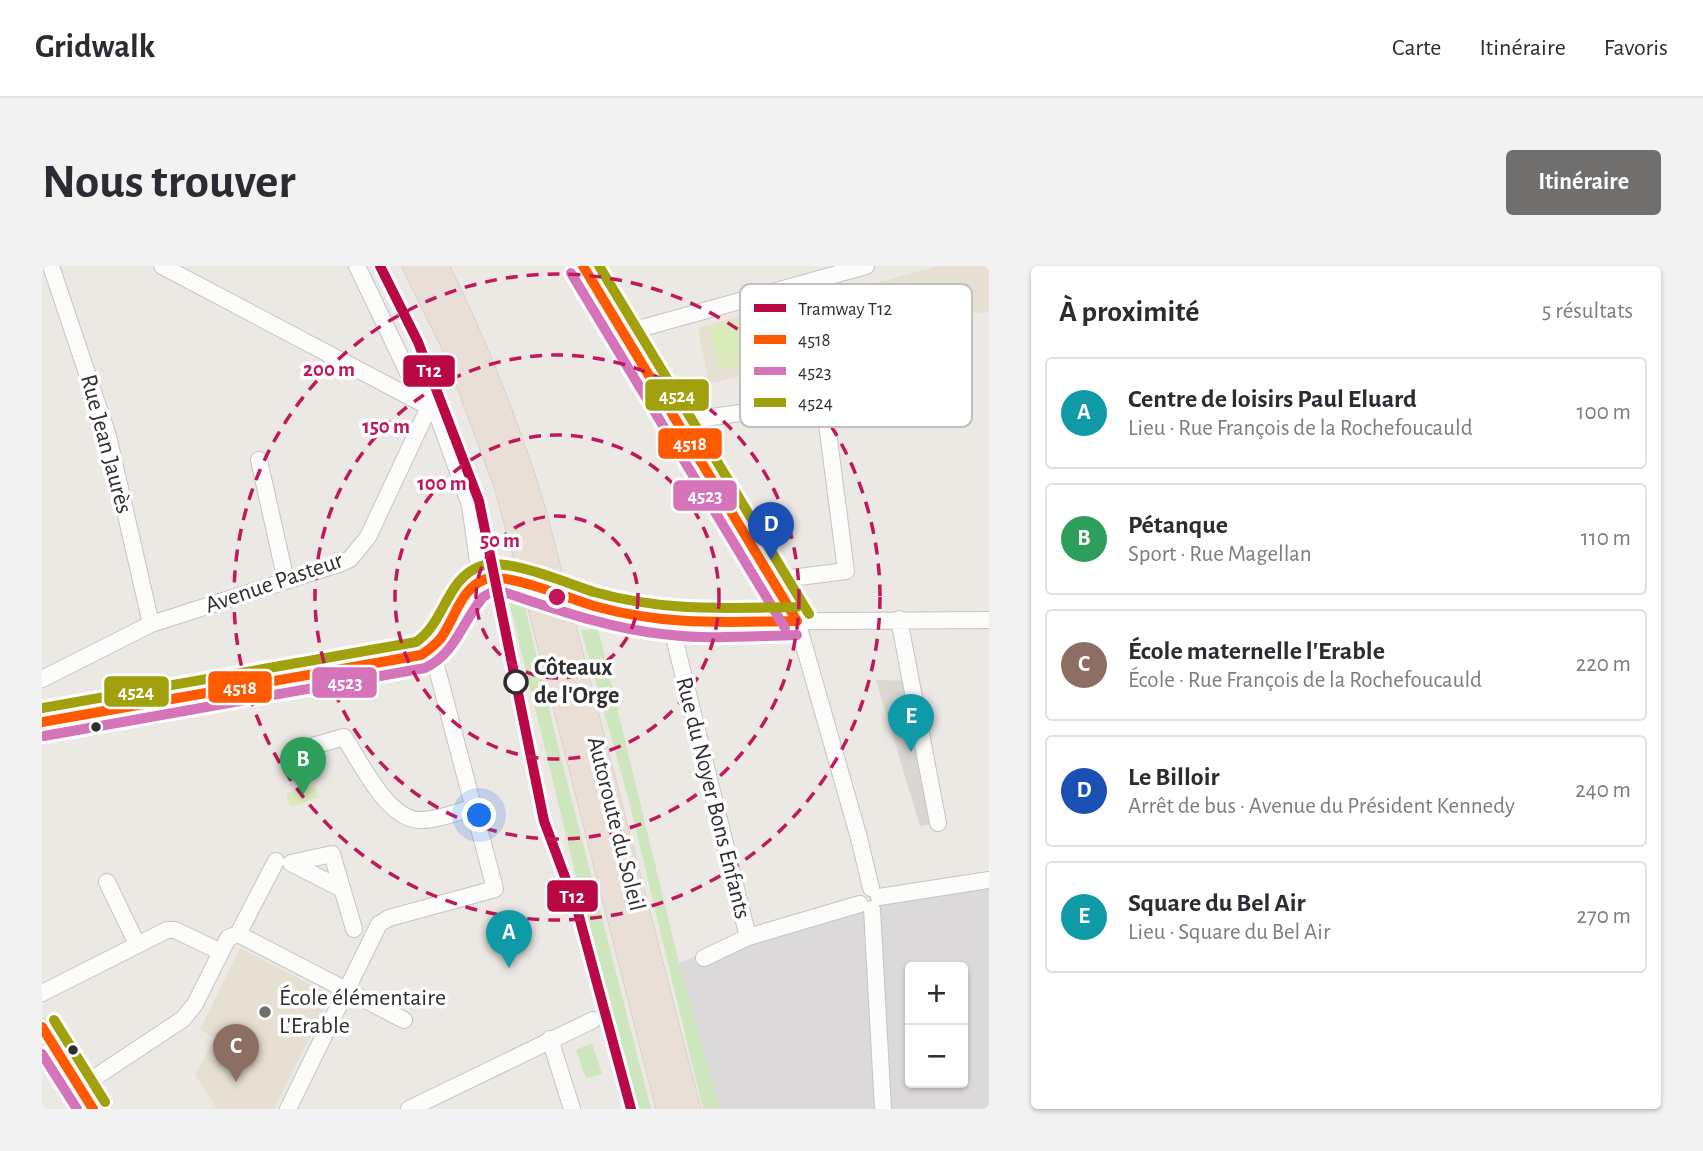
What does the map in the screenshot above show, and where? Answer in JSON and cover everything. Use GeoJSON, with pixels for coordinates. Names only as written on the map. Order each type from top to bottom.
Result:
{"type":"FeatureCollection","features":[{"type":"Feature","properties":{"kind":"highway","name":"Autoroute du Soleil"},"geometry":{"type":"LineString","coordinates":[[414,266],[456,351],[505,482],[668,1109]]}},
{"type":"Feature","properties":{"kind":"highway","name":"Autoroute du Soleil"},"geometry":{"type":"LineString","coordinates":[[437,266],[492,386],[534,510],[689,1109]]}},
{"type":"Feature","properties":{"kind":"street","name":"Rue Jean Jaurès"},"geometry":{"type":"LineString","coordinates":[[51,266],[108,436],[151,624]]}},
{"type":"Feature","properties":{"kind":"street"},"geometry":{"type":"LineString","coordinates":[[162,266],[429,407],[439,416],[470,505],[478,562]]}},
{"type":"Feature","properties":{"kind":"street"},"geometry":{"type":"LineString","coordinates":[[357,266],[413,383],[429,407]]}},
{"type":"Feature","properties":{"kind":"street"},"geometry":{"type":"LineString","coordinates":[[583,266],[797,621],[859,838],[871,900],[883,1109]]}},
{"type":"Feature","properties":{"kind":"street"},"geometry":{"type":"LineString","coordinates":[[802,284],[866,266]]}},
{"type":"Feature","properties":{"kind":"street"},"geometry":{"type":"LineString","coordinates":[[624,334],[740,301]]}},
{"type":"Feature","properties":{"kind":"street","name":"Avenue Pasteur"},"geometry":{"type":"LineString","coordinates":[[42,679],[151,624],[339,564],[350,558],[361,548],[375,525],[429,407]]}},
{"type":"Feature","properties":{"kind":"street"},"geometry":{"type":"LineString","coordinates":[[677,422],[740,413]]}},
{"type":"Feature","properties":{"kind":"street"},"geometry":{"type":"LineString","coordinates":[[774,584],[791,578],[846,570],[827,427]]}},
{"type":"Feature","properties":{"kind":"street"},"geometry":{"type":"LineString","coordinates":[[259,460],[286,581]]}},
{"type":"Feature","properties":{"kind":"street"},"geometry":{"type":"LineString","coordinates":[[42,722],[421,654],[432,650],[439,643],[467,592],[482,580],[501,576],[589,604],[646,618],[685,622],[989,620]]}},
{"type":"Feature","properties":{"kind":"street"},"geometry":{"type":"LineString","coordinates":[[899,620],[938,823]]}},
{"type":"Feature","properties":{"kind":"street","name":"Rue du Noyer Bons Enfants"},"geometry":{"type":"LineString","coordinates":[[685,622],[674,637],[748,937]]}},
{"type":"Feature","properties":{"kind":"street"},"geometry":{"type":"LineString","coordinates":[[354,929],[495,889],[432,650]]}},
{"type":"Feature","properties":{"kind":"street"},"geometry":{"type":"LineString","coordinates":[[313,746],[344,737],[389,806],[408,818],[419,820],[472,808]]}},
{"type":"Feature","properties":{"kind":"street"},"geometry":{"type":"LineString","coordinates":[[238,934],[276,861]]}},
{"type":"Feature","properties":{"kind":"street"},"geometry":{"type":"LineString","coordinates":[[704,958],[748,937],[871,900],[989,880]]}},
{"type":"Feature","properties":{"kind":"street"},"geometry":{"type":"LineString","coordinates":[[107,882],[137,944]]}},
{"type":"Feature","properties":{"kind":"street"},"geometry":{"type":"LineString","coordinates":[[342,889],[362,958]]}},
{"type":"Feature","properties":{"kind":"street"},"geometry":{"type":"LineString","coordinates":[[288,1109],[379,925],[388,918]]}},
{"type":"Feature","properties":{"kind":"street"},"geometry":{"type":"LineString","coordinates":[[42,993],[160,932],[175,930],[221,952]]}},
{"type":"Feature","properties":{"kind":"street"},"geometry":{"type":"LineString","coordinates":[[79,1088],[183,1019],[195,1004],[228,937],[238,934],[404,1020]]}},
{"type":"Feature","properties":{"kind":"street"},"geometry":{"type":"LineString","coordinates":[[409,1109],[593,1020]]}},
{"type":"Feature","properties":{"kind":"street"},"geometry":{"type":"LineString","coordinates":[[42,1027],[93,1109]]}},
{"type":"Feature","properties":{"kind":"street"},"geometry":{"type":"LineString","coordinates":[[550,1039],[572,1109]]}},
{"type":"Feature","properties":{"kind":"shaded area"},"geometry":{"type":"Polygon","coordinates":[[[938,266],[989,266],[989,312],[972,313],[972,284],[872,284],[938,266]]]}},
{"type":"Feature","properties":{"kind":"shaded area"},"geometry":{"type":"Polygon","coordinates":[[[740,316],[740,376],[709,384],[698,328],[740,316]]]}},
{"type":"Feature","properties":{"kind":"shaded area"},"geometry":{"type":"Polygon","coordinates":[[[876,680],[910,681],[938,823],[920,826],[876,680]]]}},
{"type":"Feature","properties":{"kind":"shaded area"},"geometry":{"type":"Polygon","coordinates":[[[989,880],[989,1109],[720,1109],[679,963],[748,937],[860,904],[878,904],[989,880]]]}},
{"type":"Feature","properties":{"kind":"shaded area","name":"École élémentaire L'Erable"},"geometry":{"type":"Polygon","coordinates":[[[240,948],[331,995],[274,1109],[217,1109],[195,1075],[215,1038],[200,1030],[240,948]]]}},
{"type":"Feature","properties":{"kind":"green space"},"geometry":{"type":"Polygon","coordinates":[[[740,320],[740,365],[721,370],[709,328],[740,320]]]}},
{"type":"Feature","properties":{"kind":"green space"},"geometry":{"type":"Polygon","coordinates":[[[508,597],[524,603],[651,1109],[638,1109],[576,876],[508,597]]]}},
{"type":"Feature","properties":{"kind":"green space"},"geometry":{"type":"Polygon","coordinates":[[[598,629],[679,963],[720,1109],[703,1109],[629,801],[581,630],[598,629]]]}},
{"type":"Feature","properties":{"kind":"green space"},"geometry":{"type":"Polygon","coordinates":[[[315,786],[319,797],[291,807],[287,793],[315,786]]]}},
{"type":"Feature","properties":{"kind":"green space"},"geometry":{"type":"Polygon","coordinates":[[[592,1043],[602,1074],[586,1078],[576,1050],[592,1043]]]}},
{"type":"Feature","properties":{"kind":"tram line","name":"T12"},"geometry":{"type":"LineString","coordinates":[[380,266],[418,342],[479,501],[544,821],[577,909],[631,1109]]}},
{"type":"Feature","properties":{"kind":"transit line","name":"4518"},"geometry":{"type":"LineString","coordinates":[[583,266],[797,621]]}},
{"type":"Feature","properties":{"kind":"transit line","name":"4524"},"geometry":{"type":"LineString","coordinates":[[599,266],[809,614]]}},
{"type":"Feature","properties":{"kind":"transit line","name":"4523"},"geometry":{"type":"LineString","coordinates":[[571,273],[785,628]]}},
{"type":"Feature","properties":{"kind":"transit line","name":"4524"},"geometry":{"type":"LineString","coordinates":[[42,708],[416,642],[426,634],[460,580],[469,572],[492,564],[521,568],[594,592],[646,603],[695,607],[797,607]]}},
{"type":"Feature","properties":{"kind":"transit line","name":"4518"},"geometry":{"type":"LineString","coordinates":[[42,722],[421,655],[441,638],[464,596],[477,583],[486,579],[508,579],[594,606],[646,617],[695,621],[797,621]]}},
{"type":"Feature","properties":{"kind":"transit line","name":"4523"},"geometry":{"type":"LineString","coordinates":[[44,736],[425,668],[436,662],[451,646],[483,597],[500,591],[580,617],[641,631],[696,637],[797,635]]}},
{"type":"Feature","properties":{"kind":"transit line","name":"4524"},"geometry":{"type":"LineString","coordinates":[[54,1020],[105,1102]]}},
{"type":"Feature","properties":{"kind":"transit line","name":"4518"},"geometry":{"type":"LineString","coordinates":[[42,1027],[93,1109]]}},
{"type":"Feature","properties":{"kind":"transit line","name":"4523"},"geometry":{"type":"LineString","coordinates":[[42,1054],[77,1109]]}},
{"type":"Feature","properties":{"kind":"place","name":"Le Billoir"},"geometry":{"type":"Point","coordinates":[771,560]}},
{"type":"Feature","properties":{"kind":"place","name":"Côteaux de l'Orge"},"geometry":{"type":"Point","coordinates":[516,682]}},
{"type":"Feature","properties":{"kind":"place","name":"Square du Bel Air"},"geometry":{"type":"Point","coordinates":[911,752]}},
{"type":"Feature","properties":{"kind":"place","name":"Pétanque"},"geometry":{"type":"Point","coordinates":[303,795]}},
{"type":"Feature","properties":{"kind":"place","name":"Centre de loisirs Paul Eluard"},"geometry":{"type":"Point","coordinates":[509,968]}},
{"type":"Feature","properties":{"kind":"place","name":"École élémentaire L'Erable"},"geometry":{"type":"Point","coordinates":[265,1012]}},
{"type":"Feature","properties":{"kind":"place","name":"École maternelle l'Erable"},"geometry":{"type":"Point","coordinates":[236,1082]}}]}
